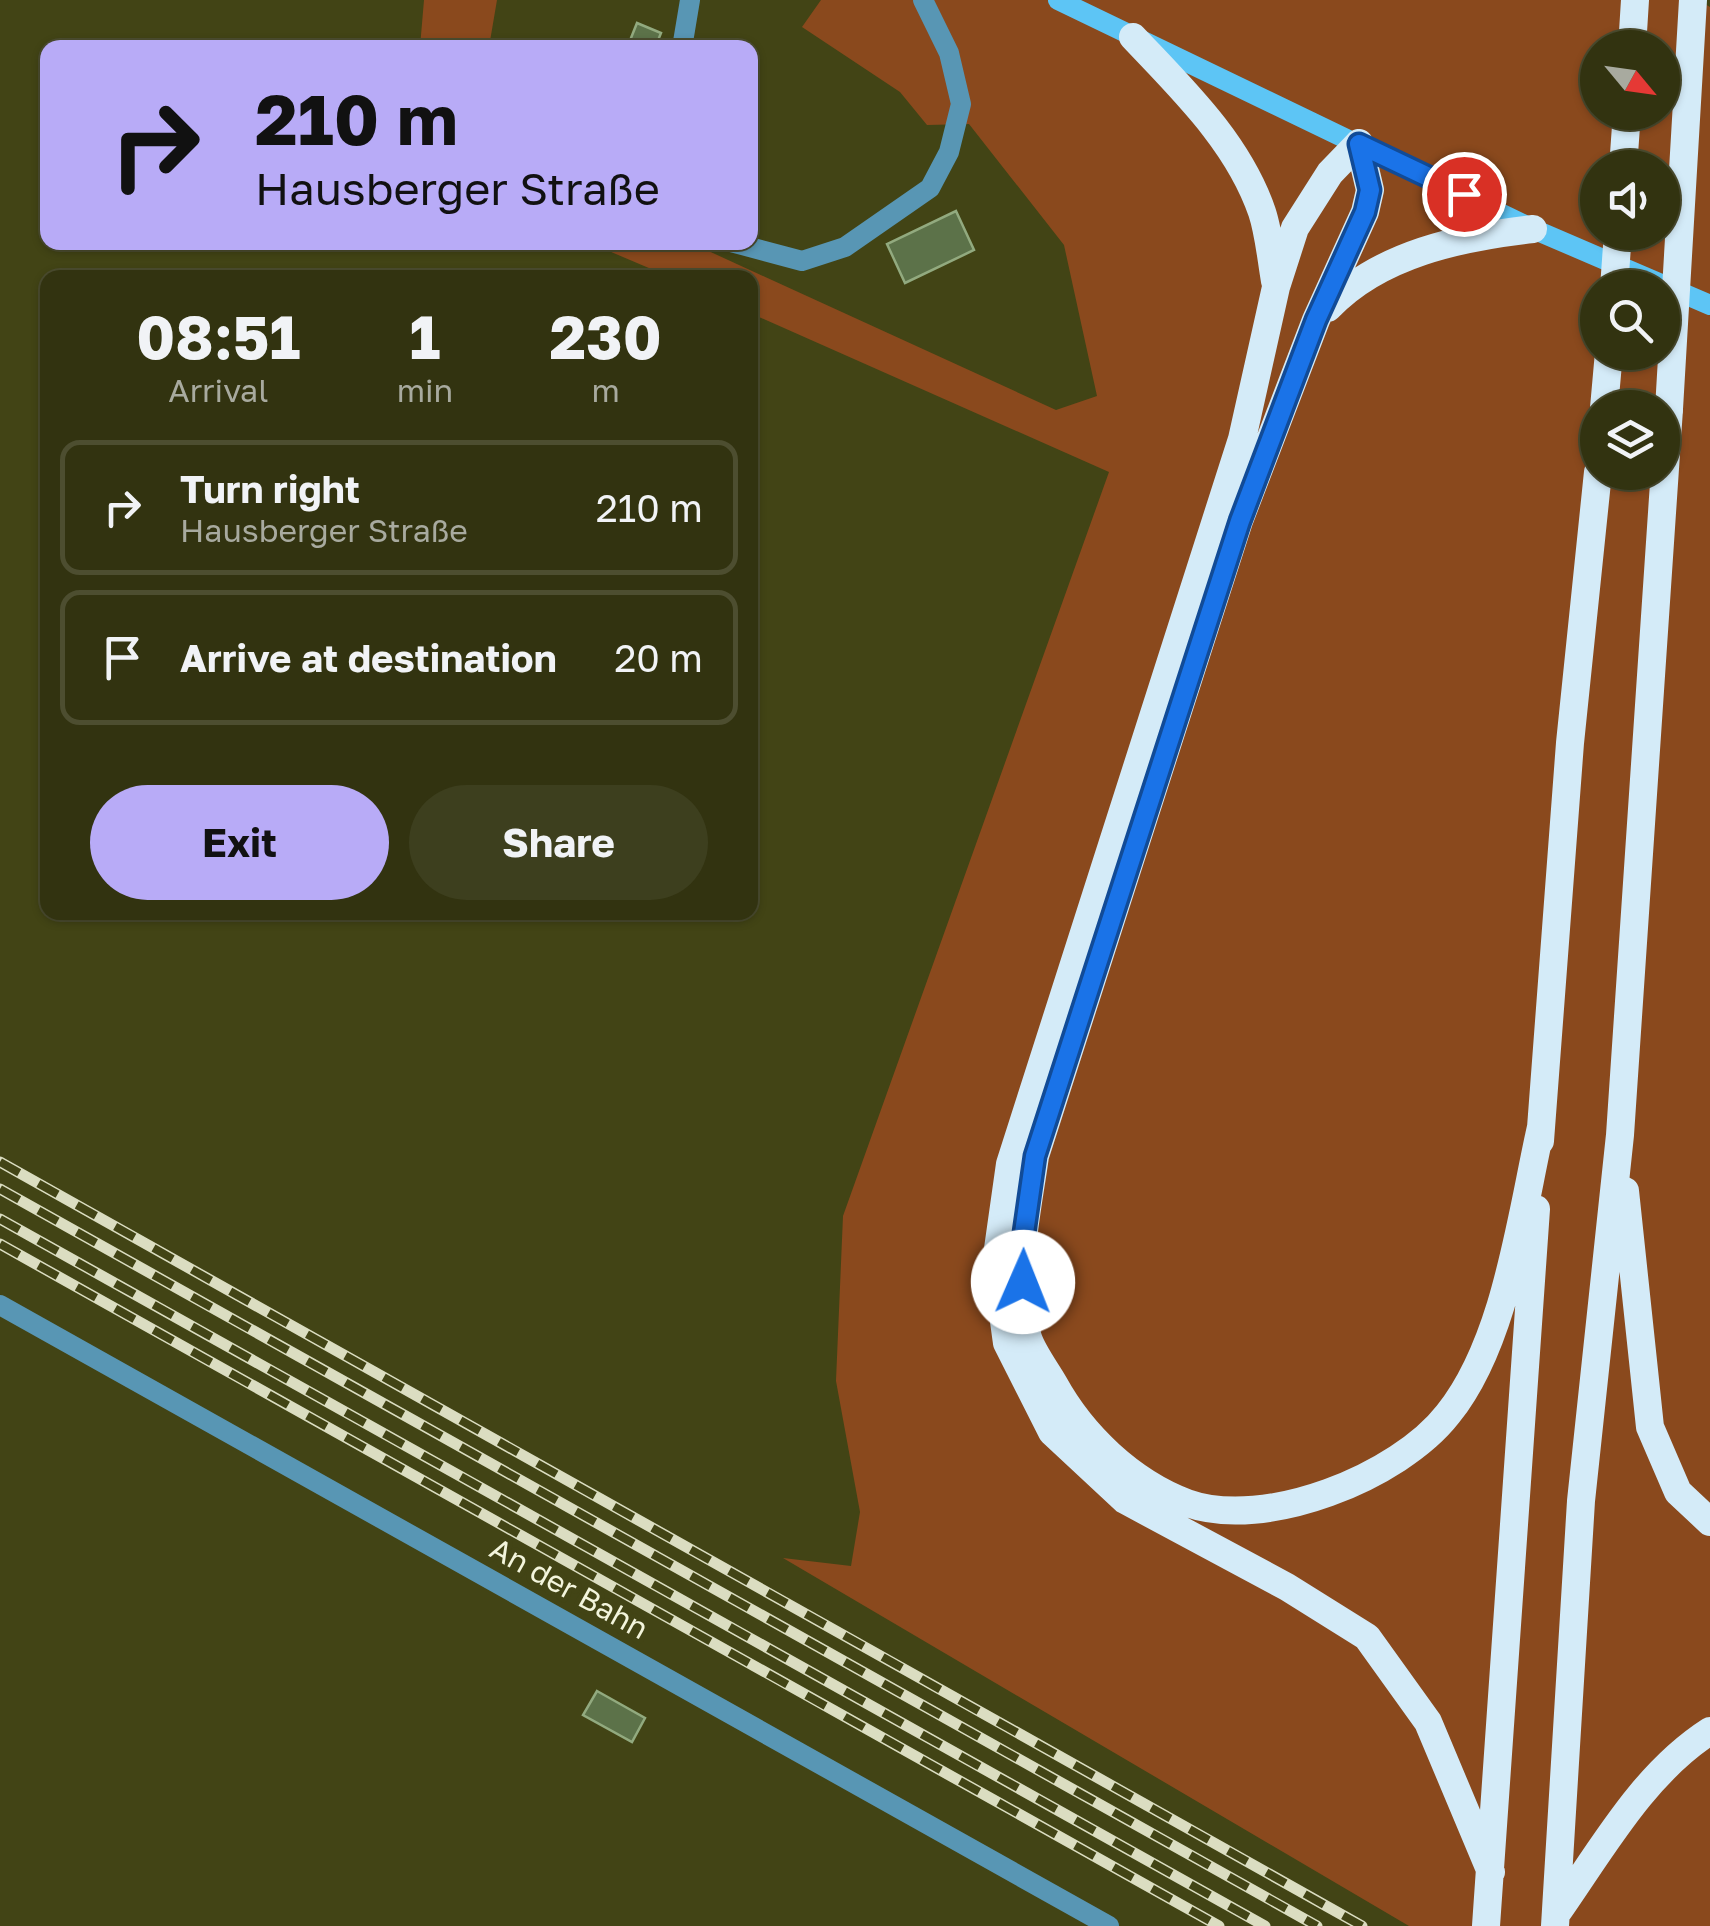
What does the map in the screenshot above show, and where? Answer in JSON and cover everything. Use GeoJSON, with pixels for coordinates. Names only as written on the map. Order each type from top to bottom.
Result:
{"type":"FeatureCollection","features":[{"type":"Feature","properties":{"kind":"highway"},"geometry":{"type":"LineString","coordinates":[[1633,30],[1635,0]]}},
{"type":"Feature","properties":{"kind":"highway"},"geometry":{"type":"LineString","coordinates":[[1555,1920],[1582,1501],[1620,1135],[1692,0]]}},
{"type":"Feature","properties":{"kind":"highway"},"geometry":{"type":"LineString","coordinates":[[1133,38],[1208,117],[1242,171],[1262,212],[1276,287]]}},
{"type":"Feature","properties":{"kind":"highway"},"geometry":{"type":"LineString","coordinates":[[1359,144],[1330,173],[1295,228],[1276,287],[1242,439],[1010,1164],[996,1263],[1007,1344],[1052,1432],[1124,1500],[1287,1587],[1367,1637],[1428,1722],[1490,1876]]}},
{"type":"Feature","properties":{"kind":"highway"},"geometry":{"type":"LineString","coordinates":[[1359,144],[1370,190],[1365,212],[1316,320],[1240,521],[1035,1156],[1021,1254],[1028,1338],[1073,1418],[1136,1476],[1190,1504],[1261,1510],[1331,1491],[1384,1469],[1433,1430],[1472,1379],[1503,1292],[1541,1127]]}},
{"type":"Feature","properties":{"kind":"highway"},"geometry":{"type":"LineString","coordinates":[[1316,320],[1349,285],[1440,244],[1533,228]]}},
{"type":"Feature","properties":{"kind":"highway"},"geometry":{"type":"LineString","coordinates":[[1486,1926],[1570,743],[1596,490]]}},
{"type":"Feature","properties":{"kind":"highway"},"geometry":{"type":"LineString","coordinates":[[1620,1135],[1650,1427],[1678,1492],[1710,1522]]}},
{"type":"Feature","properties":{"kind":"highway"},"geometry":{"type":"LineString","coordinates":[[1555,1920],[1646,1788],[1672,1760],[1710,1732]]}},
{"type":"Feature","properties":{"kind":"main road"},"geometry":{"type":"LineString","coordinates":[[1058,0],[1533,228],[1710,305]]}},
{"type":"Feature","properties":{"kind":"street"},"geometry":{"type":"LineString","coordinates":[[683,40],[690,0]]}},
{"type":"Feature","properties":{"kind":"street"},"geometry":{"type":"LineString","coordinates":[[758,249],[802,261],[845,247],[930,188],[949,152],[962,104],[949,54],[922,0]]}},
{"type":"Feature","properties":{"kind":"street","name":"An der Bahn"},"geometry":{"type":"LineString","coordinates":[[0,1305],[1109,1926]]}},
{"type":"Feature","properties":{"kind":"shaded area"},"geometry":{"type":"Polygon","coordinates":[[[424,0],[497,0],[490,40],[421,40],[424,0]]]}},
{"type":"Feature","properties":{"kind":"shaded area"},"geometry":{"type":"Polygon","coordinates":[[[821,0],[1698,0],[1710,7],[1710,1926],[1409,1926],[783,1558],[851,1566],[860,1512],[836,1381],[843,1216],[1109,472],[758,317],[758,274],[1056,410],[1097,396],[1064,245],[969,124],[927,125],[900,92],[802,27],[821,0]]]}},
{"type":"Feature","properties":{"kind":"shaded area"},"geometry":{"type":"Polygon","coordinates":[[[606,250],[706,250],[750,270],[654,270],[606,250]]]}},
{"type":"Feature","properties":{"kind":"building"},"geometry":{"type":"Polygon","coordinates":[[[637,23],[661,33],[658,40],[630,40],[637,23]]]}},
{"type":"Feature","properties":{"kind":"building"},"geometry":{"type":"Polygon","coordinates":[[[956,211],[974,250],[905,283],[887,244],[956,211]]]}},
{"type":"Feature","properties":{"kind":"building"},"geometry":{"type":"Polygon","coordinates":[[[597,1691],[645,1718],[632,1742],[583,1715],[597,1691]]]}},
{"type":"Feature","properties":{"kind":"railway"},"geometry":{"type":"LineString","coordinates":[[0,1162],[1362,1926]]}},
{"type":"Feature","properties":{"kind":"railway"},"geometry":{"type":"LineString","coordinates":[[0,1189],[1317,1926]]}},
{"type":"Feature","properties":{"kind":"railway"},"geometry":{"type":"LineString","coordinates":[[0,1219],[1265,1926]]}},
{"type":"Feature","properties":{"kind":"railway"},"geometry":{"type":"LineString","coordinates":[[0,1244],[1219,1926]]}},
{"type":"Feature","properties":{"kind":"route"},"geometry":{"type":"LineString","coordinates":[[1023,1282],[1021,1254],[1035,1156],[1240,521],[1316,320],[1365,212],[1370,190],[1359,144],[1464,194]]}}]}
